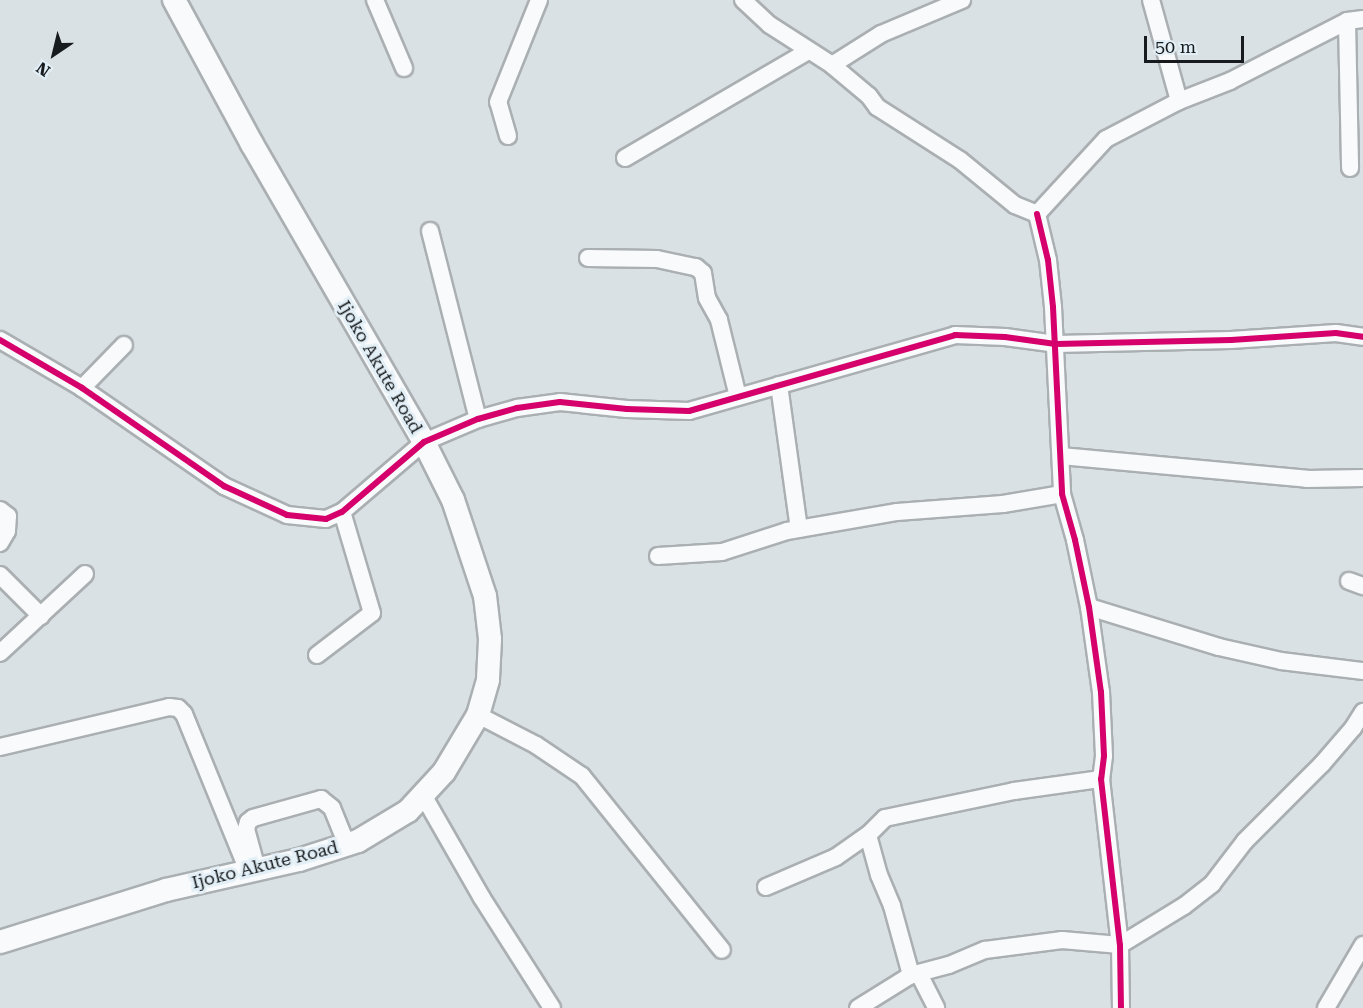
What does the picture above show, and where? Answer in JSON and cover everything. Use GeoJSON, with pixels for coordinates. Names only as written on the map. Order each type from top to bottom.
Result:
{"type":"FeatureCollection","features":[{"type":"Feature","properties":{"kind":"main road","name":"Ijoko Akute Road"},"geometry":{"type":"LineString","coordinates":[[0,942],[165,890],[324,853],[347,845],[390,823],[423,795],[449,764],[478,715],[488,679],[490,639],[485,596],[453,500],[424,442],[252,144],[174,0]]}},
{"type":"Feature","properties":{"kind":"street"},"geometry":{"type":"LineString","coordinates":[[375,0],[404,68]]}},
{"type":"Feature","properties":{"kind":"street"},"geometry":{"type":"LineString","coordinates":[[508,136],[498,102],[539,0]]}},
{"type":"Feature","properties":{"kind":"street"},"geometry":{"type":"LineString","coordinates":[[743,0],[770,25],[832,65],[869,96],[877,107],[960,160],[1015,205],[1037,214]]}},
{"type":"Feature","properties":{"kind":"street"},"geometry":{"type":"LineString","coordinates":[[832,65],[881,34],[940,4],[962,0]]}},
{"type":"Feature","properties":{"kind":"street"},"geometry":{"type":"LineString","coordinates":[[1151,0],[1179,101]]}},
{"type":"Feature","properties":{"kind":"street"},"geometry":{"type":"LineString","coordinates":[[1037,214],[1106,139],[1179,101],[1230,81],[1355,20],[1350,168]]}},
{"type":"Feature","properties":{"kind":"street"},"geometry":{"type":"LineString","coordinates":[[625,158],[808,51]]}},
{"type":"Feature","properties":{"kind":"street"},"geometry":{"type":"LineString","coordinates":[[1037,214],[1048,260],[1056,344],[1062,494],[1075,540],[1089,607],[1101,692],[1104,756],[1101,779],[1120,945],[1121,1008]]}},
{"type":"Feature","properties":{"kind":"street"},"geometry":{"type":"LineString","coordinates":[[430,231],[478,418]]}},
{"type":"Feature","properties":{"kind":"street"},"geometry":{"type":"LineString","coordinates":[[588,258],[657,260],[696,267],[703,273],[707,298],[719,320],[738,396]]}},
{"type":"Feature","properties":{"kind":"street"},"geometry":{"type":"LineString","coordinates":[[3,348],[82,388],[224,486],[287,515],[326,519],[342,512],[424,442],[478,418],[517,408],[560,402],[627,409],[689,411],[955,335],[1005,337],[1056,344],[1231,340],[1336,333],[1363,337]]}},
{"type":"Feature","properties":{"kind":"street"},"geometry":{"type":"LineString","coordinates":[[82,388],[124,345]]}},
{"type":"Feature","properties":{"kind":"street"},"geometry":{"type":"LineString","coordinates":[[779,385],[799,529]]}},
{"type":"Feature","properties":{"kind":"street"},"geometry":{"type":"LineString","coordinates":[[1061,456],[1307,479],[1363,478]]}},
{"type":"Feature","properties":{"kind":"street"},"geometry":{"type":"LineString","coordinates":[[658,556],[722,552],[799,529],[897,512],[1003,504],[1062,494]]}},
{"type":"Feature","properties":{"kind":"street"},"geometry":{"type":"LineString","coordinates":[[0,510],[8,516],[7,531],[0,543]]}},
{"type":"Feature","properties":{"kind":"street"},"geometry":{"type":"LineString","coordinates":[[317,655],[372,613],[342,512]]}},
{"type":"Feature","properties":{"kind":"street"},"geometry":{"type":"LineString","coordinates":[[0,653],[85,574]]}},
{"type":"Feature","properties":{"kind":"street"},"geometry":{"type":"LineString","coordinates":[[0,575],[41,616]]}},
{"type":"Feature","properties":{"kind":"street"},"geometry":{"type":"LineString","coordinates":[[1089,607],[1240,652],[1281,661],[1363,671]]}},
{"type":"Feature","properties":{"kind":"street"},"geometry":{"type":"LineString","coordinates":[[0,747],[169,707],[178,708],[184,714],[253,870]]}},
{"type":"Feature","properties":{"kind":"street"},"geometry":{"type":"LineString","coordinates":[[858,1008],[915,974],[950,965],[985,950],[1062,940],[1120,945],[1184,906],[1212,884],[1245,841],[1322,764],[1353,728],[1363,712]]}},
{"type":"Feature","properties":{"kind":"street"},"geometry":{"type":"LineString","coordinates":[[478,715],[536,745],[582,776],[722,950]]}},
{"type":"Feature","properties":{"kind":"street"},"geometry":{"type":"LineString","coordinates":[[766,887],[836,857],[868,835],[885,818],[1014,791],[1101,779]]}},
{"type":"Feature","properties":{"kind":"street"},"geometry":{"type":"LineString","coordinates":[[423,795],[547,1007]]}},
{"type":"Feature","properties":{"kind":"street"},"geometry":{"type":"LineString","coordinates":[[253,870],[246,829],[249,822],[253,818],[321,799],[332,808],[347,845]]}},
{"type":"Feature","properties":{"kind":"street"},"geometry":{"type":"LineString","coordinates":[[868,835],[879,875],[915,974],[936,1008]]}},
{"type":"Feature","properties":{"kind":"street"},"geometry":{"type":"LineString","coordinates":[[1326,1008],[1363,945]]}},
{"type":"Feature","properties":{"kind":"cycle path"},"geometry":{"type":"LineString","coordinates":[[1037,214],[1048,260],[1053,307],[1062,494],[1075,540],[1089,607],[1101,692],[1104,756],[1101,779],[1120,945],[1121,1008]]}},
{"type":"Feature","properties":{"kind":"cycle path"},"geometry":{"type":"LineString","coordinates":[[0,340],[82,388],[224,486],[287,515],[326,519],[342,512],[424,442],[478,419],[517,408],[560,402],[627,409],[689,411],[955,335],[1005,337],[1056,344],[1231,340],[1336,333],[1363,337]]}}]}
